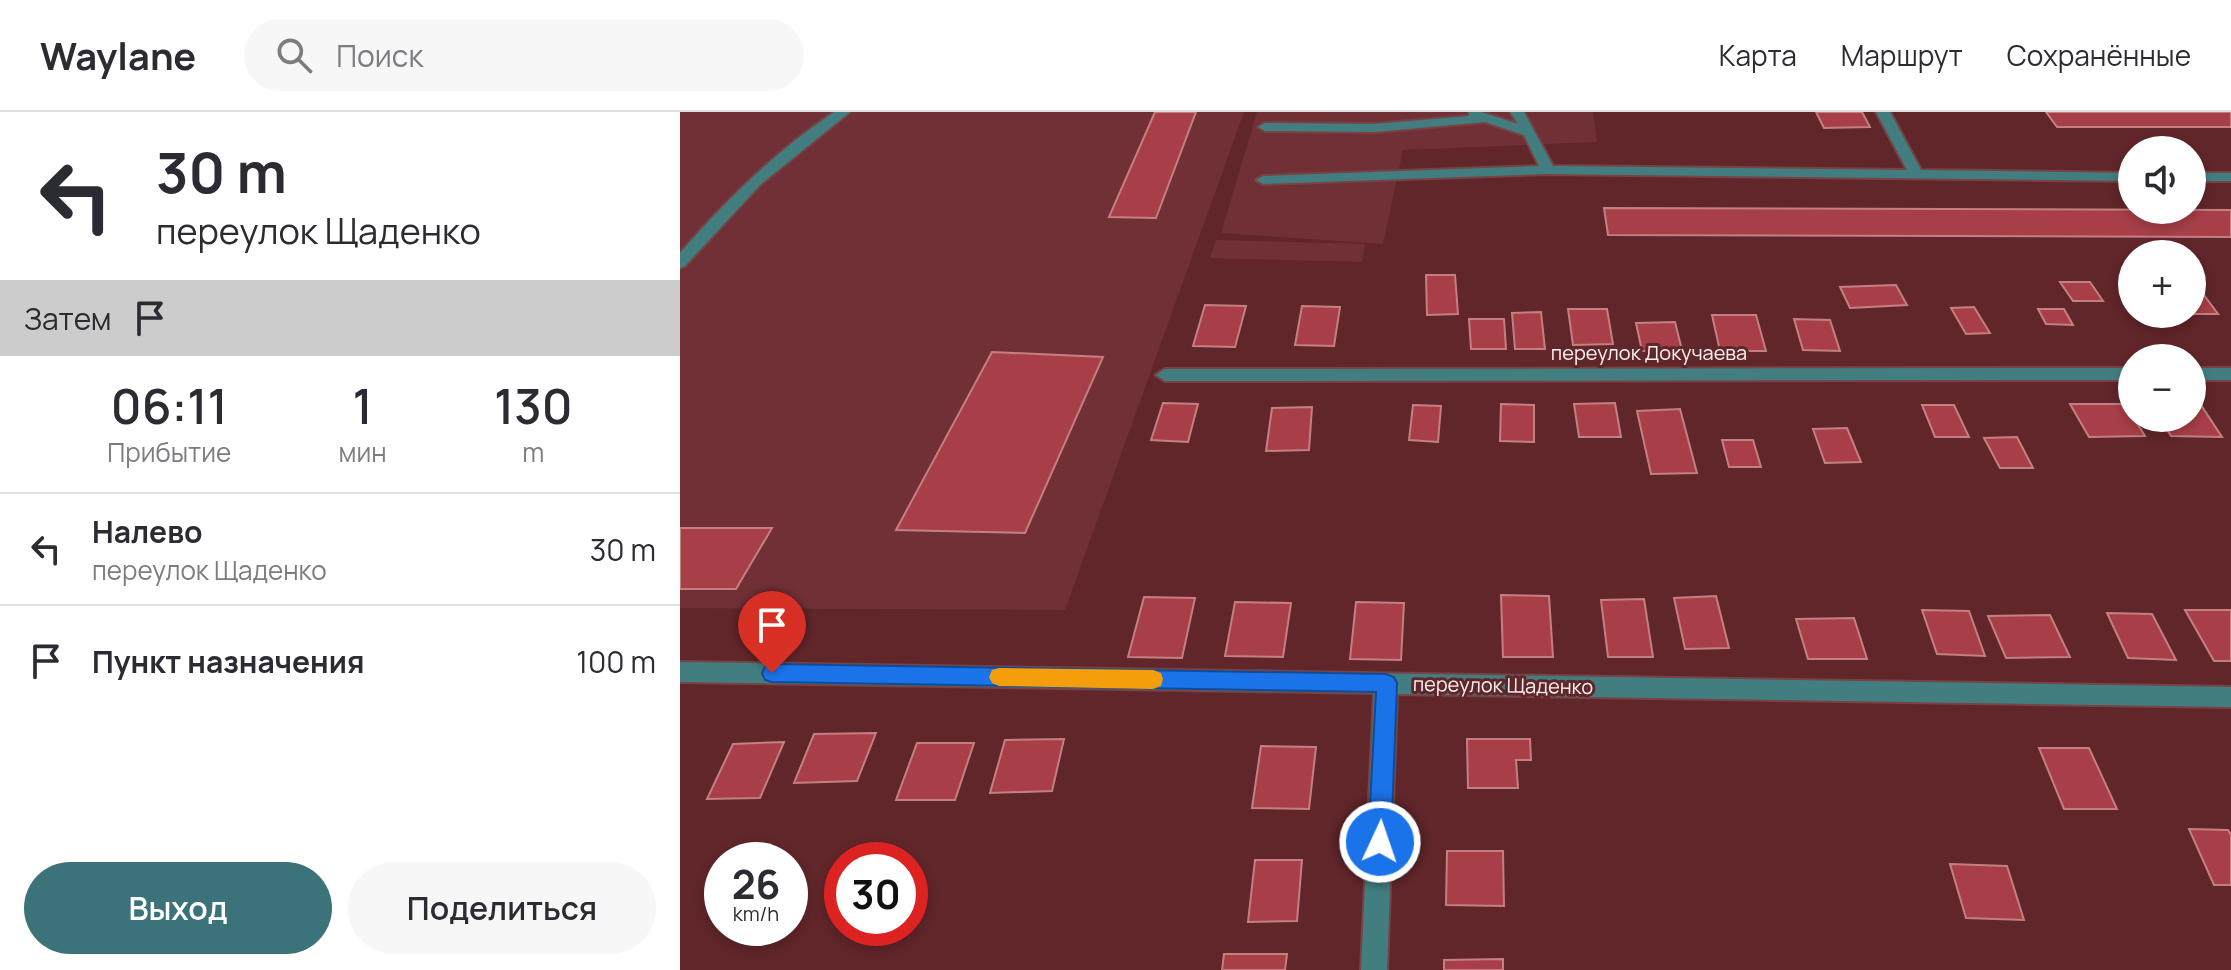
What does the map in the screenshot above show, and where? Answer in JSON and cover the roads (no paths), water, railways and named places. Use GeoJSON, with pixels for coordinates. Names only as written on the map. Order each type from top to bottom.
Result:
{"type":"FeatureCollection","features":[{"type":"Feature","properties":{"kind":"street"},"geometry":{"type":"LineString","coordinates":[[680,263],[714,222],[814,130],[843,112]]}},
{"type":"Feature","properties":{"kind":"street"},"geometry":{"type":"LineString","coordinates":[[1471,112],[1527,132]]}},
{"type":"Feature","properties":{"kind":"street"},"geometry":{"type":"LineString","coordinates":[[1517,112],[1542,154],[1547,170]]}},
{"type":"Feature","properties":{"kind":"street"},"geometry":{"type":"LineString","coordinates":[[1883,112],[1916,174]]}},
{"type":"Feature","properties":{"kind":"street"},"geometry":{"type":"LineString","coordinates":[[1265,127],[1374,128],[1485,118]]}},
{"type":"Feature","properties":{"kind":"street"},"geometry":{"type":"LineString","coordinates":[[1263,180],[1547,170],[2118,177]]}},
{"type":"Feature","properties":{"kind":"street"},"geometry":{"type":"LineString","coordinates":[[2206,177],[2231,177]]}},
{"type":"Feature","properties":{"kind":"street","name":"переулок Докучаева"},"geometry":{"type":"LineString","coordinates":[[1165,375],[2118,374]]}},
{"type":"Feature","properties":{"kind":"street"},"geometry":{"type":"LineString","coordinates":[[2206,374],[2231,374]]}},
{"type":"Feature","properties":{"kind":"street","name":"переулок Щаденко"},"geometry":{"type":"LineString","coordinates":[[680,672],[2231,697]]}},
{"type":"Feature","properties":{"kind":"street"},"geometry":{"type":"LineString","coordinates":[[1374,970],[1386,683]]}}]}
